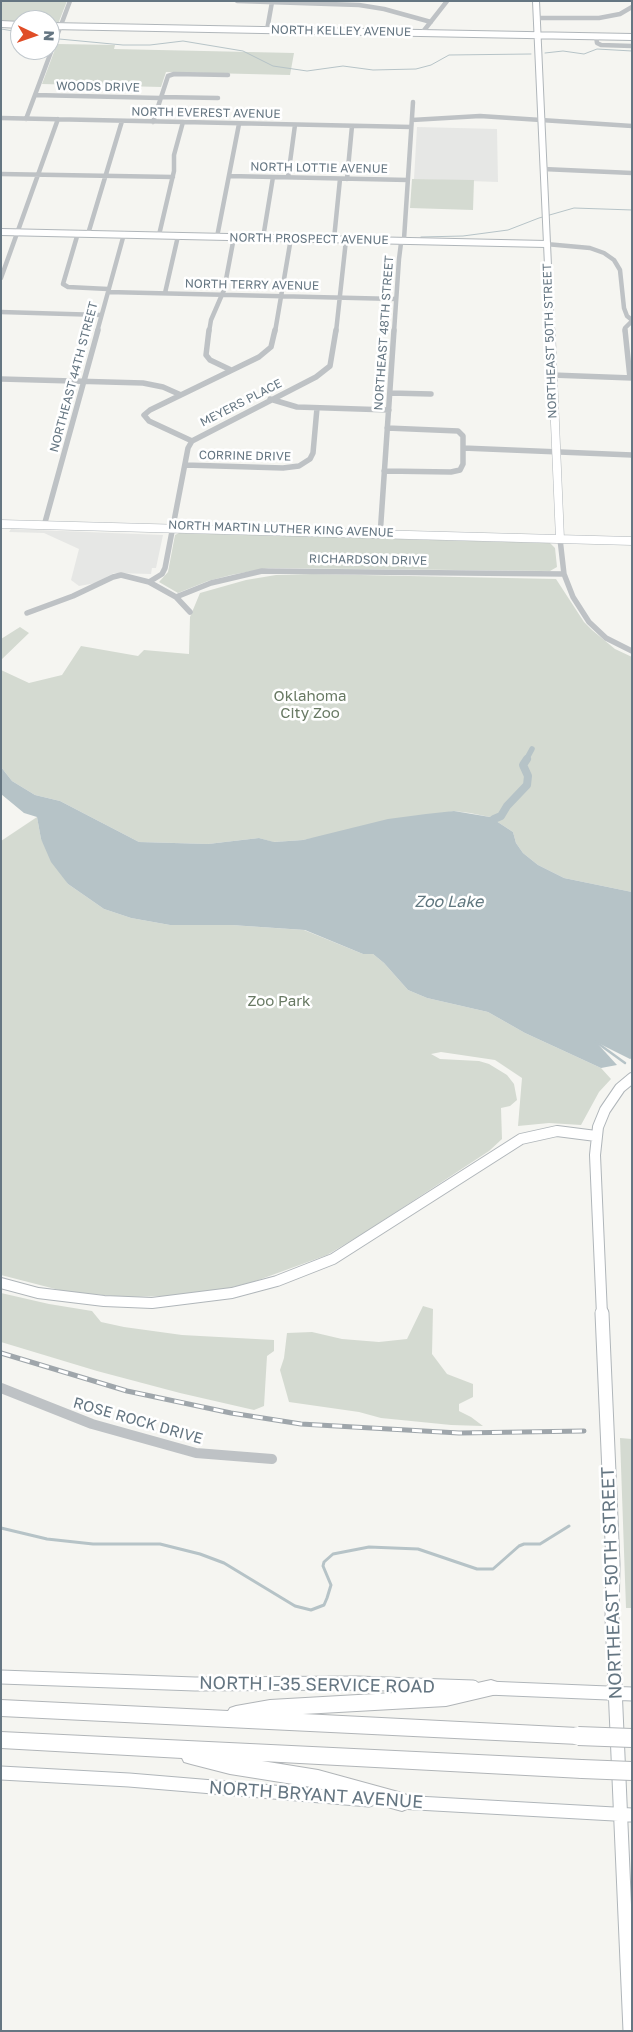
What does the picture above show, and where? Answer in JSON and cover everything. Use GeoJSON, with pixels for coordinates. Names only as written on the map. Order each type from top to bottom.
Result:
{"type":"FeatureCollection","features":[{"type":"Feature","properties":{"kind":"highway"},"geometry":{"type":"LineString","coordinates":[[208,1718],[270,1708],[446,1698],[491,1688]]}},
{"type":"Feature","properties":{"kind":"highway"},"geometry":{"type":"LineString","coordinates":[[1,1708],[632,1738]]}},
{"type":"Feature","properties":{"kind":"highway"},"geometry":{"type":"LineString","coordinates":[[1,1740],[632,1771]]}},
{"type":"Feature","properties":{"kind":"highway"},"geometry":{"type":"LineString","coordinates":[[159,1748],[230,1765],[318,1779],[402,1802]]}},
{"type":"Feature","properties":{"kind":"street"},"geometry":{"type":"LineString","coordinates":[[26,119],[70,1]]}},
{"type":"Feature","properties":{"kind":"street"},"geometry":{"type":"LineString","coordinates":[[237,1],[366,6],[431,22]]}},
{"type":"Feature","properties":{"kind":"street"},"geometry":{"type":"LineString","coordinates":[[422,33],[447,1]]}},
{"type":"Feature","properties":{"kind":"street","name":"NORTHEAST 50TH STREET"},"geometry":{"type":"LineString","coordinates":[[536,1],[555,452],[564,574],[573,597],[589,622],[606,638],[632,652]]}},
{"type":"Feature","properties":{"kind":"street"},"geometry":{"type":"LineString","coordinates":[[267,30],[272,2]]}},
{"type":"Feature","properties":{"kind":"street"},"geometry":{"type":"LineString","coordinates":[[536,18],[592,19],[623,14],[632,7]]}},
{"type":"Feature","properties":{"kind":"street","name":"NORTH KELLEY AVENUE"},"geometry":{"type":"LineString","coordinates":[[61,26],[632,37]]}},
{"type":"Feature","properties":{"kind":"street"},"geometry":{"type":"LineString","coordinates":[[596,36],[600,45],[632,46]]}},
{"type":"Feature","properties":{"kind":"street"},"geometry":{"type":"LineString","coordinates":[[154,122],[168,76],[174,74],[228,75]]}},
{"type":"Feature","properties":{"kind":"street","name":"WOODS DRIVE"},"geometry":{"type":"LineString","coordinates":[[35,96],[218,98]]}},
{"type":"Feature","properties":{"kind":"street","name":"NORTHEAST 48TH STREET"},"geometry":{"type":"LineString","coordinates":[[380,534],[399,259],[403,241],[413,102]]}},
{"type":"Feature","properties":{"kind":"street"},"geometry":{"type":"LineString","coordinates":[[412,120],[469,116],[632,126]]}},
{"type":"Feature","properties":{"kind":"street","name":"NORTH EVEREST AVENUE"},"geometry":{"type":"LineString","coordinates":[[1,118],[411,127]]}},
{"type":"Feature","properties":{"kind":"street"},"geometry":{"type":"LineString","coordinates":[[1,278],[58,120]]}},
{"type":"Feature","properties":{"kind":"street"},"geometry":{"type":"LineString","coordinates":[[88,234],[122,121]]}},
{"type":"Feature","properties":{"kind":"street"},"geometry":{"type":"LineString","coordinates":[[159,235],[173,177],[174,155],[183,122]]}},
{"type":"Feature","properties":{"kind":"street"},"geometry":{"type":"LineString","coordinates":[[217,236],[240,124]]}},
{"type":"Feature","properties":{"kind":"street"},"geometry":{"type":"LineString","coordinates":[[288,177],[295,125]]}},
{"type":"Feature","properties":{"kind":"street"},"geometry":{"type":"LineString","coordinates":[[347,178],[352,126]]}},
{"type":"Feature","properties":{"kind":"street"},"geometry":{"type":"LineString","coordinates":[[543,169],[632,173]]}},
{"type":"Feature","properties":{"kind":"street"},"geometry":{"type":"LineString","coordinates":[[1,174],[173,177]]}},
{"type":"Feature","properties":{"kind":"street","name":"NORTH LOTTIE AVENUE"},"geometry":{"type":"LineString","coordinates":[[229,176],[408,180]]}},
{"type":"Feature","properties":{"kind":"street"},"geometry":{"type":"LineString","coordinates":[[263,238],[273,177]]}},
{"type":"Feature","properties":{"kind":"street"},"geometry":{"type":"LineString","coordinates":[[334,240],[340,178]]}},
{"type":"Feature","properties":{"kind":"street","name":"NORTH PROSPECT AVENUE"},"geometry":{"type":"LineString","coordinates":[[1,232],[546,244],[590,248],[614,260],[620,270],[624,308],[627,316],[632,320]]}},
{"type":"Feature","properties":{"kind":"street","name":"NORTH TERRY AVENUE"},"geometry":{"type":"LineString","coordinates":[[78,233],[63,284],[68,287],[165,293],[396,299]]}},
{"type":"Feature","properties":{"kind":"street","name":"NORTHEAST 44TH STREET"},"geometry":{"type":"LineString","coordinates":[[45,524],[124,234]]}},
{"type":"Feature","properties":{"kind":"street"},"geometry":{"type":"LineString","coordinates":[[165,293],[178,236]]}},
{"type":"Feature","properties":{"kind":"street"},"geometry":{"type":"LineString","coordinates":[[231,370],[210,360],[206,355],[211,320],[222,294],[234,237]]}},
{"type":"Feature","properties":{"kind":"street"},"geometry":{"type":"LineString","coordinates":[[192,441],[144,417],[150,410],[259,357],[271,347],[291,238]]}},
{"type":"Feature","properties":{"kind":"street","name":"MEYERS PLACE"},"geometry":{"type":"LineString","coordinates":[[149,582],[162,574],[165,568],[188,448],[192,441],[270,399],[316,377],[330,366],[333,357],[346,240]]}},
{"type":"Feature","properties":{"kind":"street"},"geometry":{"type":"LineString","coordinates":[[1,312],[101,315]]}},
{"type":"Feature","properties":{"kind":"street"},"geometry":{"type":"LineString","coordinates":[[552,375],[631,378],[625,328],[632,320]]}},
{"type":"Feature","properties":{"kind":"street"},"geometry":{"type":"LineString","coordinates":[[1,379],[150,384],[163,387],[181,395]]}},
{"type":"Feature","properties":{"kind":"street"},"geometry":{"type":"LineString","coordinates":[[390,392],[431,394]]}},
{"type":"Feature","properties":{"kind":"street"},"geometry":{"type":"LineString","coordinates":[[270,399],[291,407],[389,410]]}},
{"type":"Feature","properties":{"kind":"street","name":"CORRINE DRIVE"},"geometry":{"type":"LineString","coordinates":[[185,465],[283,468],[299,466],[310,459],[313,453],[317,408]]}},
{"type":"Feature","properties":{"kind":"street"},"geometry":{"type":"LineString","coordinates":[[384,470],[444,472],[458,471],[462,468],[463,436],[458,431],[387,428]]}},
{"type":"Feature","properties":{"kind":"street"},"geometry":{"type":"LineString","coordinates":[[462,448],[632,455]]}},
{"type":"Feature","properties":{"kind":"street","name":"NORTH MARTIN LUTHER KING AVENUE"},"geometry":{"type":"LineString","coordinates":[[1,520],[45,524]]}},
{"type":"Feature","properties":{"kind":"street","name":"NORTH MARTIN LUTHER KING AVENUE"},"geometry":{"type":"LineString","coordinates":[[1,524],[173,527],[632,542]]}},
{"type":"Feature","properties":{"kind":"street","name":"RICHARDSON DRIVE"},"geometry":{"type":"LineString","coordinates":[[176,597],[240,574],[262,571],[564,574]]}},
{"type":"Feature","properties":{"kind":"street"},"geometry":{"type":"LineString","coordinates":[[27,613],[122,575],[149,582],[176,597],[190,612]]}},
{"type":"Feature","properties":{"kind":"street","name":"NORTHEAST 50TH STREET"},"geometry":{"type":"LineString","coordinates":[[630,2031],[626,1815],[615,1694],[612,1618],[613,1564],[596,1181],[596,1136],[604,1110],[620,1088],[632,1078]]}},
{"type":"Feature","properties":{"kind":"street"},"geometry":{"type":"LineString","coordinates":[[1,1283],[38,1293],[104,1302],[152,1303],[232,1293],[277,1281],[333,1259],[521,1139],[557,1131],[596,1136]]}},
{"type":"Feature","properties":{"kind":"street","name":"ROSE ROCK DRIVE"},"geometry":{"type":"LineString","coordinates":[[1,1388],[92,1424],[196,1453],[272,1459]]}},
{"type":"Feature","properties":{"kind":"street","name":"NORTH I-35 SERVICE ROAD"},"geometry":{"type":"LineString","coordinates":[[1,1677],[195,1684],[357,1683],[632,1694]]}},
{"type":"Feature","properties":{"kind":"street","name":"NORTH BRYANT AVENUE"},"geometry":{"type":"LineString","coordinates":[[1,1773],[129,1780],[402,1802],[626,1815]]}},
{"type":"Feature","properties":{"kind":"shaded area"},"geometry":{"type":"Polygon","coordinates":[[[417,127],[497,129],[498,182],[414,179],[417,127]]]}},
{"type":"Feature","properties":{"kind":"shaded area"},"geometry":{"type":"Polygon","coordinates":[[[11,529],[163,535],[156,568],[152,568],[151,574],[114,573],[96,583],[79,586],[71,580],[79,549],[44,533],[9,532],[11,529]]]}},
{"type":"Feature","properties":{"kind":"green space"},"geometry":{"type":"Polygon","coordinates":[[[1,1],[67,1],[60,19],[60,10],[10,10],[10,23],[1,23],[1,1]]]}},
{"type":"Feature","properties":{"kind":"green space"},"geometry":{"type":"Polygon","coordinates":[[[60,44],[115,45],[114,49],[294,53],[290,75],[166,72],[161,87],[42,84],[51,60],[60,60],[60,44]]]}},
{"type":"Feature","properties":{"kind":"green space"},"geometry":{"type":"Polygon","coordinates":[[[412,179],[474,180],[473,210],[410,208],[412,179]]]}},
{"type":"Feature","properties":{"kind":"green space"},"geometry":{"type":"Polygon","coordinates":[[[179,533],[550,543],[555,548],[557,567],[550,571],[268,568],[208,581],[178,593],[159,582],[168,572],[175,535],[179,533]]]}},
{"type":"Feature","properties":{"kind":"green space","name":"Oklahoma City Zoo"},"geometry":{"type":"Polygon","coordinates":[[[312,574],[556,579],[584,622],[615,649],[632,657],[632,892],[564,878],[538,865],[523,853],[516,843],[513,832],[490,817],[454,811],[303,840],[273,842],[259,838],[208,844],[139,842],[60,801],[35,795],[12,781],[1,767],[1,670],[29,683],[62,675],[81,646],[138,656],[144,650],[189,654],[190,617],[200,593],[246,580],[276,575],[312,574]]]}},
{"type":"Feature","properties":{"kind":"green space"},"geometry":{"type":"Polygon","coordinates":[[[20,627],[29,633],[1,660],[1,639],[20,627]]]}},
{"type":"Feature","properties":{"kind":"green space","name":"Zoo Park"},"geometry":{"type":"Polygon","coordinates":[[[37,817],[41,839],[68,884],[104,909],[131,918],[170,925],[231,925],[304,930],[363,954],[373,954],[384,963],[408,990],[427,998],[488,1012],[525,1033],[601,1068],[611,1079],[599,1092],[581,1125],[549,1123],[518,1126],[522,1078],[495,1060],[441,1052],[431,1054],[440,1059],[479,1061],[489,1064],[507,1075],[514,1084],[517,1100],[510,1106],[501,1108],[502,1139],[489,1151],[327,1255],[253,1282],[217,1291],[169,1296],[126,1297],[67,1292],[1,1275],[1,841],[37,817]]]}},
{"type":"Feature","properties":{"kind":"green space"},"geometry":{"type":"Polygon","coordinates":[[[1,1293],[92,1311],[101,1322],[124,1327],[182,1335],[274,1340],[274,1351],[267,1356],[264,1406],[254,1410],[180,1393],[97,1371],[1,1342],[1,1293]]]}},
{"type":"Feature","properties":{"kind":"green space"},"geometry":{"type":"Polygon","coordinates":[[[423,1306],[433,1309],[432,1354],[447,1374],[473,1384],[473,1397],[459,1404],[459,1411],[483,1426],[451,1425],[381,1418],[359,1412],[289,1402],[280,1370],[284,1358],[287,1333],[312,1332],[342,1339],[379,1342],[407,1339],[423,1306]]]}},
{"type":"Feature","properties":{"kind":"green space"},"geometry":{"type":"Polygon","coordinates":[[[620,1438],[632,1439],[632,1608],[626,1608],[620,1438]]]}},
{"type":"Feature","properties":{"kind":"water","name":"Zoo Lake"},"geometry":{"type":"Polygon","coordinates":[[[1,767],[12,781],[35,795],[60,801],[139,842],[208,844],[259,838],[274,842],[303,840],[388,819],[426,814],[454,811],[490,817],[513,832],[516,843],[523,853],[538,865],[564,878],[632,892],[632,1058],[630,1059],[596,1042],[617,1065],[601,1068],[525,1033],[488,1012],[427,998],[408,990],[384,963],[373,954],[363,954],[305,930],[231,925],[170,925],[131,918],[104,909],[68,884],[51,862],[41,839],[37,817],[24,813],[1,794],[1,767]]]}},
{"type":"Feature","properties":{"kind":"waterway"},"geometry":{"type":"LineString","coordinates":[[1,29],[10,30]]}},
{"type":"Feature","properties":{"kind":"waterway"},"geometry":{"type":"LineString","coordinates":[[60,39],[123,45],[150,45],[183,41],[243,51],[273,66],[307,71],[343,66],[373,70],[416,69],[431,65],[449,55],[531,54]]}},
{"type":"Feature","properties":{"kind":"waterway"},"geometry":{"type":"LineString","coordinates":[[545,53],[563,51],[584,54],[597,49],[632,51]]}},
{"type":"Feature","properties":{"kind":"waterway"},"geometry":{"type":"LineString","coordinates":[[421,237],[463,236],[508,230],[539,218],[574,208],[632,210]]}},
{"type":"Feature","properties":{"kind":"waterway"},"geometry":{"type":"LineString","coordinates":[[526,760],[532,749]]}},
{"type":"Feature","properties":{"kind":"waterway"},"geometry":{"type":"LineString","coordinates":[[494,819],[501,816],[507,806],[527,785],[528,776],[523,765],[527,759]]}},
{"type":"Feature","properties":{"kind":"waterway"},"geometry":{"type":"LineString","coordinates":[[596,1042],[625,1063]]}},
{"type":"Feature","properties":{"kind":"waterway"},"geometry":{"type":"LineString","coordinates":[[1,1528],[47,1539],[93,1544],[160,1544],[200,1554],[224,1563],[295,1606],[311,1610],[324,1605],[327,1598],[331,1585],[323,1566],[324,1562],[333,1554],[369,1547],[418,1549],[477,1569],[493,1569],[519,1546],[524,1544],[540,1544],[569,1526]]}},
{"type":"Feature","properties":{"kind":"railway"},"geometry":{"type":"LineString","coordinates":[[1,1353],[127,1391],[231,1413],[301,1424],[459,1433],[584,1431]]}}]}
